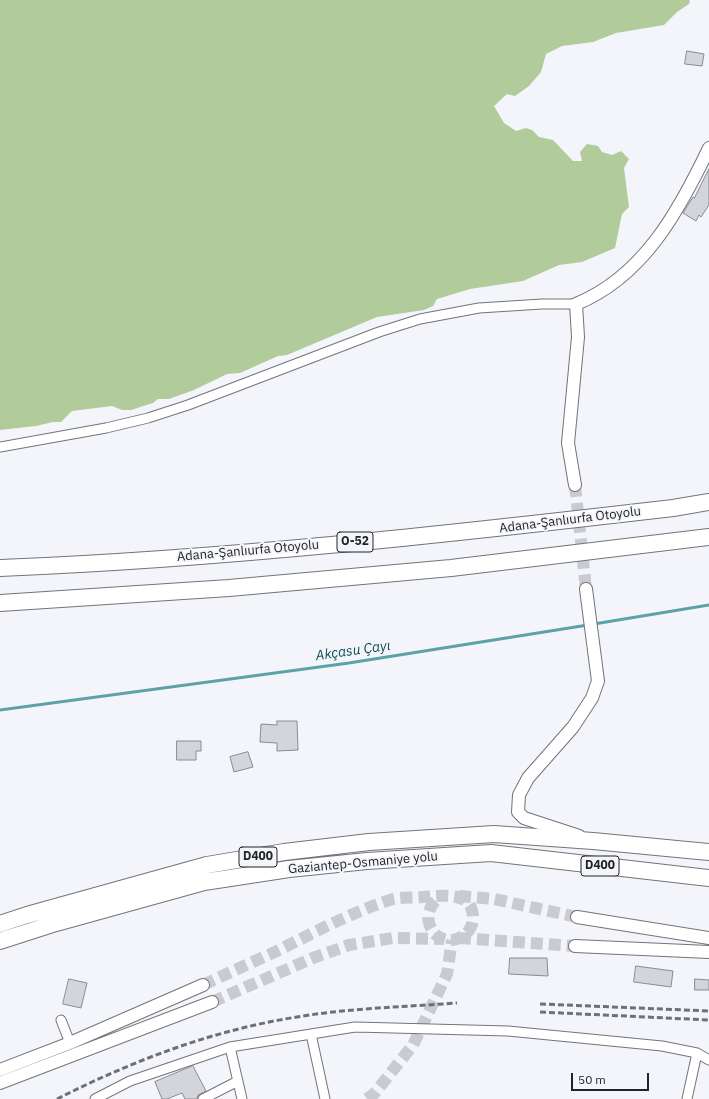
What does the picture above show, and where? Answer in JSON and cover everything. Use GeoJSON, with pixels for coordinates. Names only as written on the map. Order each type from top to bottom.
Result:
{"type":"FeatureCollection","features":[{"type":"Feature","properties":{"kind":"highway","name":"Adana-Şanlıurfa Otoyolu"},"geometry":{"type":"LineString","coordinates":[[0,568],[226,554],[432,535],[672,508],[709,502]]}},
{"type":"Feature","properties":{"kind":"highway"},"geometry":{"type":"LineString","coordinates":[[0,603],[229,588],[444,569],[709,537]]}},
{"type":"Feature","properties":{"kind":"highway","name":"Gaziantep-Osmaniye yolu"},"geometry":{"type":"LineString","coordinates":[[0,924],[27,915],[207,865],[284,852],[369,842],[494,834],[593,841],[709,852]]}},
{"type":"Feature","properties":{"kind":"highway","name":"Gaziantep-Osmaniye yolu"},"geometry":{"type":"LineString","coordinates":[[0,942],[56,923],[204,882],[289,868],[367,860],[491,854],[709,878]]}},
{"type":"Feature","properties":{"kind":"street"},"geometry":{"type":"LineString","coordinates":[[0,447],[106,428],[148,418],[188,405],[379,332],[420,319],[479,308],[542,304],[576,304],[594,297],[608,288],[639,261],[658,237],[678,205],[709,148]]}},
{"type":"Feature","properties":{"kind":"street"},"geometry":{"type":"LineString","coordinates":[[575,485],[568,443],[578,337],[576,304]]}},
{"type":"Feature","properties":{"kind":"street"},"geometry":{"type":"LineString","coordinates":[[586,589],[598,681],[592,698],[573,727],[528,778],[519,794],[518,812],[524,818],[593,841]]}},
{"type":"Feature","properties":{"kind":"street"},"geometry":{"type":"LineString","coordinates":[[577,917],[709,938]]}},
{"type":"Feature","properties":{"kind":"street"},"geometry":{"type":"LineString","coordinates":[[575,946],[709,952]]}},
{"type":"Feature","properties":{"kind":"street"},"geometry":{"type":"LineString","coordinates":[[0,1070],[70,1043],[203,985]]}},
{"type":"Feature","properties":{"kind":"street"},"geometry":{"type":"LineString","coordinates":[[0,1083],[212,1002]]}},
{"type":"Feature","properties":{"kind":"street"},"geometry":{"type":"LineString","coordinates":[[61,1020],[70,1043]]}},
{"type":"Feature","properties":{"kind":"street"},"geometry":{"type":"LineString","coordinates":[[95,1099],[130,1081],[230,1047],[355,1027],[508,1031],[662,1046],[697,1053],[709,1060]]}},
{"type":"Feature","properties":{"kind":"street"},"geometry":{"type":"LineString","coordinates":[[311,1034],[325,1099]]}},
{"type":"Feature","properties":{"kind":"street"},"geometry":{"type":"LineString","coordinates":[[230,1047],[242,1099]]}},
{"type":"Feature","properties":{"kind":"street"},"geometry":{"type":"LineString","coordinates":[[687,1099],[697,1053]]}},
{"type":"Feature","properties":{"kind":"street"},"geometry":{"type":"LineString","coordinates":[[203,1099],[238,1082]]}},
{"type":"Feature","properties":{"kind":"green space"},"geometry":{"type":"Polygon","coordinates":[[[0,0],[690,0],[689,4],[677,12],[664,25],[616,33],[593,42],[562,46],[546,54],[541,72],[529,86],[515,96],[507,94],[494,106],[504,123],[516,131],[526,128],[532,130],[539,137],[553,140],[573,161],[582,161],[580,152],[587,144],[598,146],[602,152],[612,155],[621,151],[629,159],[624,168],[629,207],[622,214],[615,248],[582,262],[559,265],[523,281],[470,289],[437,299],[433,306],[424,310],[377,317],[287,355],[278,356],[240,373],[227,374],[194,390],[169,399],[158,399],[153,403],[131,410],[122,410],[112,406],[72,411],[61,422],[0,430],[0,0]]]}},
{"type":"Feature","properties":{"kind":"building"},"geometry":{"type":"Polygon","coordinates":[[[687,51],[704,54],[702,66],[685,64],[687,51]]]}},
{"type":"Feature","properties":{"kind":"building"},"geometry":{"type":"Polygon","coordinates":[[[709,169],[709,205],[701,217],[699,215],[696,221],[683,213],[693,197],[694,198],[709,169]]]}},
{"type":"Feature","properties":{"kind":"building"},"geometry":{"type":"Polygon","coordinates":[[[277,721],[297,721],[298,750],[277,751],[277,743],[260,742],[261,724],[277,725],[277,721]]]}},
{"type":"Feature","properties":{"kind":"building"},"geometry":{"type":"Polygon","coordinates":[[[177,741],[201,741],[201,751],[196,751],[196,760],[177,760],[177,741]]]}},
{"type":"Feature","properties":{"kind":"building"},"geometry":{"type":"Polygon","coordinates":[[[248,752],[253,767],[234,772],[230,757],[248,752]]]}},
{"type":"Feature","properties":{"kind":"building"},"geometry":{"type":"Polygon","coordinates":[[[510,958],[547,958],[548,976],[509,974],[510,958]]]}},
{"type":"Feature","properties":{"kind":"building"},"geometry":{"type":"Polygon","coordinates":[[[636,966],[673,971],[671,987],[634,982],[636,966]]]}},
{"type":"Feature","properties":{"kind":"building"},"geometry":{"type":"Polygon","coordinates":[[[69,979],[87,983],[81,1008],[63,1004],[69,979]]]}},
{"type":"Feature","properties":{"kind":"building"},"geometry":{"type":"Polygon","coordinates":[[[695,979],[709,980],[709,990],[695,990],[695,979]]]}},
{"type":"Feature","properties":{"kind":"building"},"geometry":{"type":"Polygon","coordinates":[[[193,1066],[206,1091],[198,1095],[197,1099],[185,1099],[182,1093],[167,1099],[162,1099],[155,1082],[193,1066]]]}},
{"type":"Feature","properties":{"kind":"waterway","name":"Akçasu Çayı"},"geometry":{"type":"LineString","coordinates":[[594,624],[709,605]]}},
{"type":"Feature","properties":{"kind":"waterway","name":"Akçasu Çayı"},"geometry":{"type":"LineString","coordinates":[[0,710],[349,663],[588,625]]}},
{"type":"Feature","properties":{"kind":"tunnel"},"geometry":{"type":"LineString","coordinates":[[575,485],[586,589]]}},
{"type":"Feature","properties":{"kind":"tunnel"},"geometry":{"type":"LineString","coordinates":[[203,985],[348,916],[393,899],[439,896],[447,896],[455,897],[462,899],[468,903],[472,909],[473,918],[470,929],[461,937],[451,940],[443,939],[436,935],[431,928],[428,919],[430,910],[434,902],[444,895]]}},
{"type":"Feature","properties":{"kind":"tunnel"},"geometry":{"type":"LineString","coordinates":[[459,896],[494,899],[577,917]]}},
{"type":"Feature","properties":{"kind":"tunnel"},"geometry":{"type":"LineString","coordinates":[[212,1002],[313,958],[349,945],[393,938],[443,939]]}},
{"type":"Feature","properties":{"kind":"tunnel"},"geometry":{"type":"LineString","coordinates":[[459,938],[575,946]]}},
{"type":"Feature","properties":{"kind":"tunnel"},"geometry":{"type":"LineString","coordinates":[[367,1099],[374,1094],[413,1045],[447,974],[452,940]]}},
{"type":"Feature","properties":{"kind":"railway"},"geometry":{"type":"LineString","coordinates":[[57,1099],[85,1085],[144,1060],[235,1030],[317,1014],[457,1003]]}},
{"type":"Feature","properties":{"kind":"railway"},"geometry":{"type":"LineString","coordinates":[[540,1004],[709,1011]]}},
{"type":"Feature","properties":{"kind":"railway"},"geometry":{"type":"LineString","coordinates":[[540,1012],[709,1020]]}}]}
